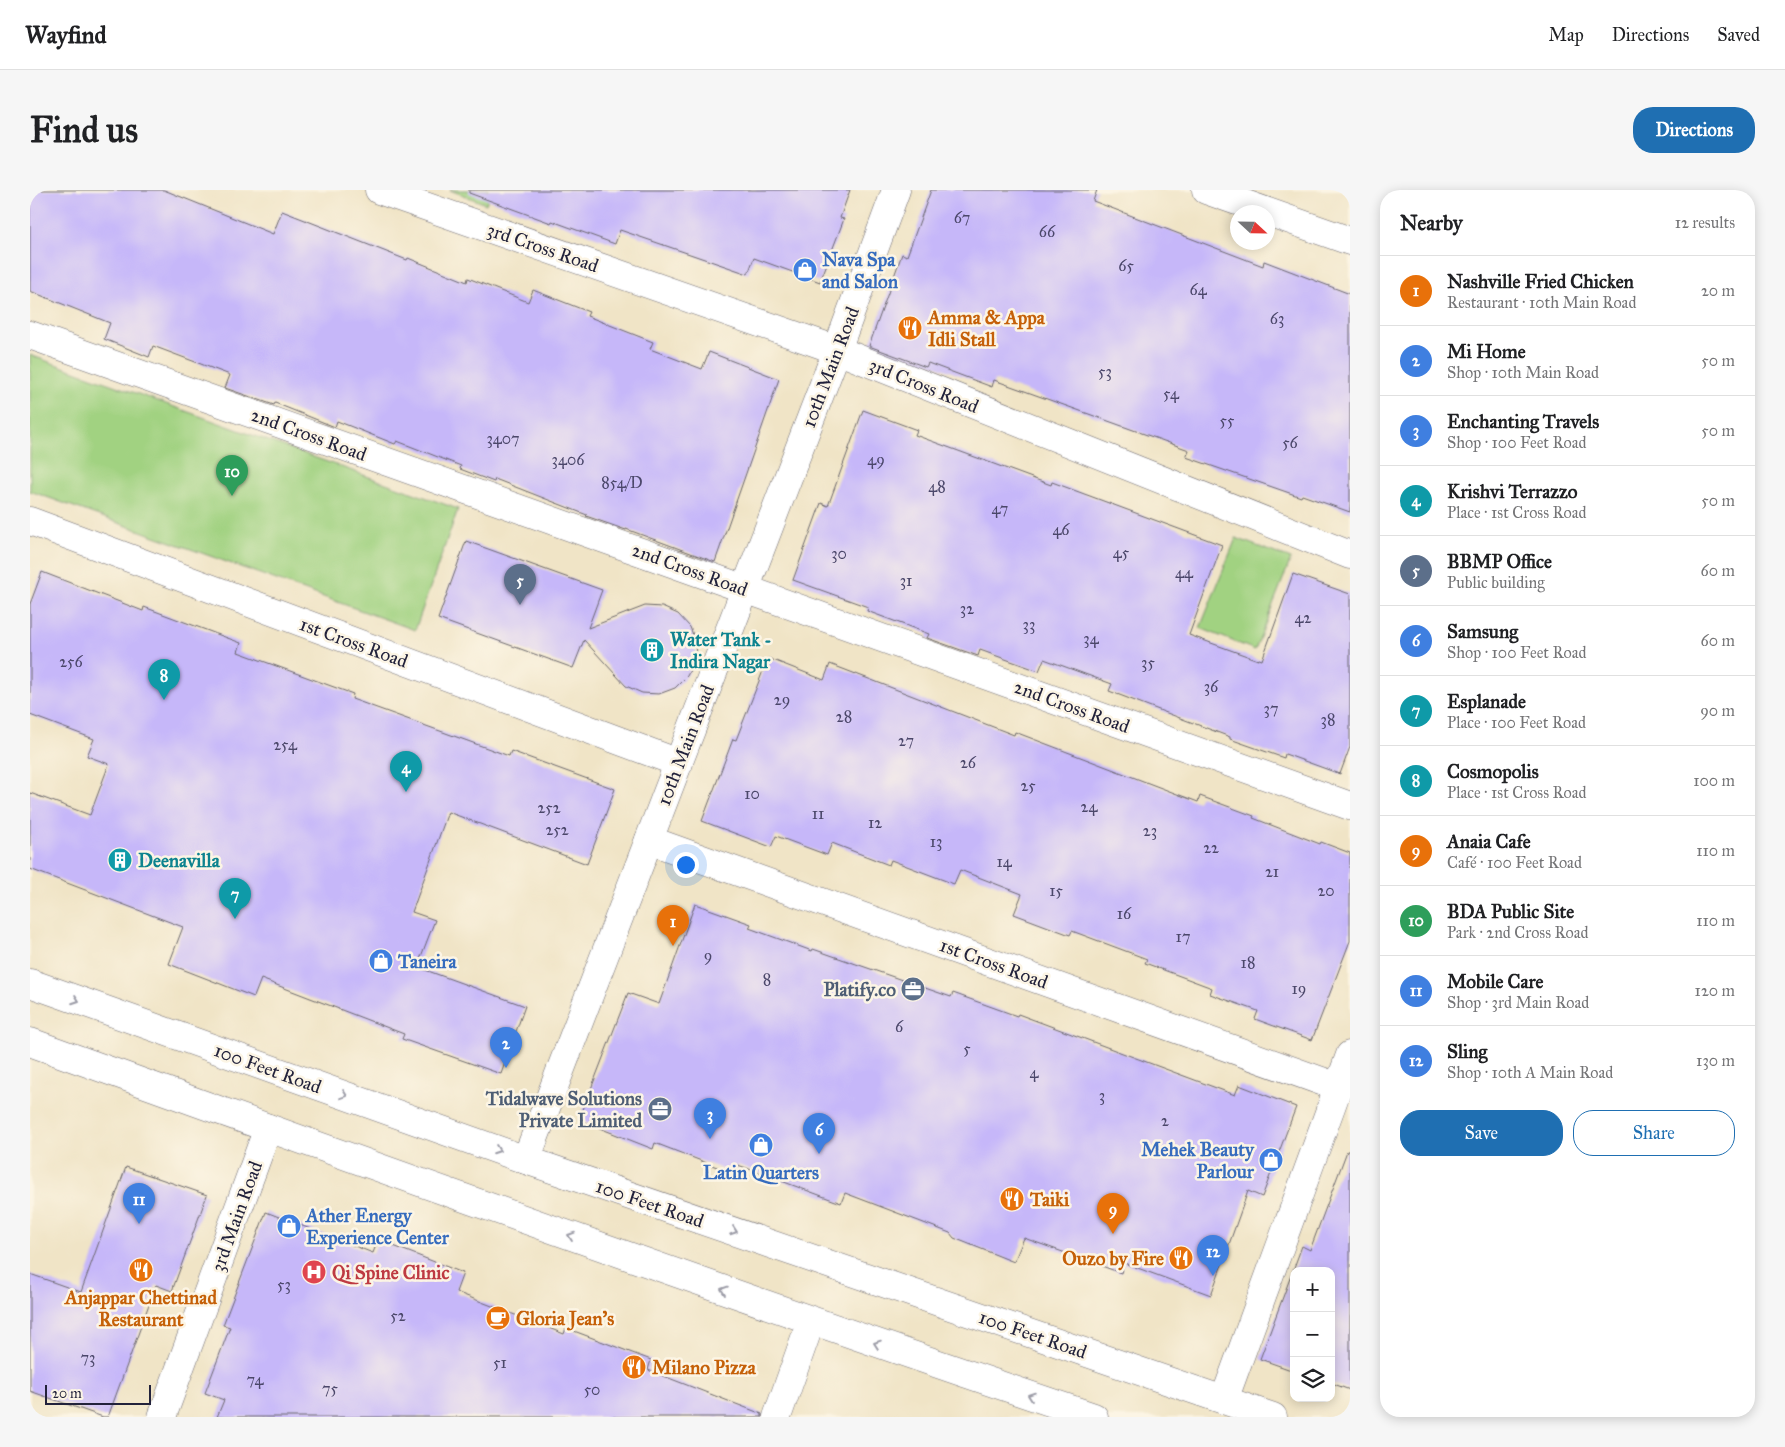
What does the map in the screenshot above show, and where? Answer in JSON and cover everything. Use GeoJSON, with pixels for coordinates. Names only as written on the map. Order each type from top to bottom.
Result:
{"type":"FeatureCollection","features":[{"type":"Feature","properties":{"kind":"street","name":"3rd Cross Road"},"geometry":{"type":"LineString","coordinates":[[378,190],[837,350],[1350,555]]}},
{"type":"Feature","properties":{"kind":"street","name":"10th Main Road"},"geometry":{"type":"LineString","coordinates":[[526,1160],[837,350],[896,190]]}},
{"type":"Feature","properties":{"kind":"street"},"geometry":{"type":"LineString","coordinates":[[1206,190],[1350,241]]}},
{"type":"Feature","properties":{"kind":"street","name":"2nd Cross Road"},"geometry":{"type":"LineString","coordinates":[[30,334],[1350,806]]}},
{"type":"Feature","properties":{"kind":"street","name":"1st Cross Road"},"geometry":{"type":"LineString","coordinates":[[30,521],[679,763]]}},
{"type":"Feature","properties":{"kind":"street","name":"1st Cross Road"},"geometry":{"type":"LineString","coordinates":[[649,840],[1338,1087]]}},
{"type":"Feature","properties":{"kind":"street","name":"100 Feet Road"},"geometry":{"type":"LineString","coordinates":[[30,983],[526,1160],[1273,1417]]}},
{"type":"Feature","properties":{"kind":"street"},"geometry":{"type":"LineString","coordinates":[[30,1042],[811,1321],[1094,1417]]}},
{"type":"Feature","properties":{"kind":"street"},"geometry":{"type":"LineString","coordinates":[[1224,1400],[1350,1055]]}},
{"type":"Feature","properties":{"kind":"street","name":"3rd Main Road"},"geometry":{"type":"LineString","coordinates":[[162,1417],[268,1128]]}},
{"type":"Feature","properties":{"kind":"street"},"geometry":{"type":"LineString","coordinates":[[776,1417],[811,1321]]}},
{"type":"Feature","properties":{"kind":"green space"},"geometry":{"type":"Polygon","coordinates":[[[450,190],[491,190],[486,204],[450,190]]]}},
{"type":"Feature","properties":{"kind":"green space"},"geometry":{"type":"Polygon","coordinates":[[[30,355],[458,509],[415,630],[30,491],[30,355]]]}},
{"type":"Feature","properties":{"kind":"green space"},"geometry":{"type":"Polygon","coordinates":[[[1236,538],[1291,559],[1255,650],[1200,628],[1236,538]]]}},
{"type":"Feature","properties":{"kind":"building"},"geometry":{"type":"Polygon","coordinates":[[[30,190],[164,190],[273,234],[282,211],[407,260],[408,258],[467,282],[468,278],[528,302],[533,290],[589,312],[587,316],[653,342],[650,349],[702,369],[709,352],[779,379],[715,562],[586,516],[495,479],[494,482],[460,469],[461,466],[397,441],[395,444],[337,421],[335,427],[275,403],[274,405],[225,388],[230,375],[153,346],[149,357],[104,339],[110,323],[30,291],[30,190]]]}},
{"type":"Feature","properties":{"kind":"building"},"geometry":{"type":"Polygon","coordinates":[[[469,190],[850,190],[840,218],[844,219],[820,282],[754,258],[748,274],[620,230],[615,244],[469,193],[469,190]]]}},
{"type":"Feature","properties":{"kind":"building"},"geometry":{"type":"Polygon","coordinates":[[[931,190],[1097,190],[1093,201],[1263,266],[1264,261],[1350,294],[1350,512],[1186,457],[1189,450],[994,380],[992,387],[928,363],[926,367],[869,346],[902,254],[907,256],[931,190]]]}},
{"type":"Feature","properties":{"kind":"building"},"geometry":{"type":"Polygon","coordinates":[[[863,410],[917,430],[915,435],[1051,485],[1052,482],[1222,545],[1189,635],[1262,660],[1293,574],[1350,594],[1350,747],[1340,774],[1285,754],[1284,758],[1230,739],[1230,737],[1109,691],[1112,684],[1044,659],[1039,671],[980,650],[978,656],[927,638],[929,634],[867,611],[868,607],[793,580],[821,503],[828,506],[863,410]]]}},
{"type":"Feature","properties":{"kind":"building"},"geometry":{"type":"Polygon","coordinates":[[[466,541],[602,590],[588,628],[645,606],[662,607],[678,614],[690,627],[696,643],[695,660],[687,676],[675,688],[659,694],[642,693],[626,686],[584,640],[573,668],[438,619],[466,541]]]}},
{"type":"Feature","properties":{"kind":"building"},"geometry":{"type":"Polygon","coordinates":[[[42,572],[143,611],[144,607],[241,643],[238,652],[353,694],[352,699],[509,756],[511,751],[615,789],[587,864],[448,812],[412,912],[435,920],[417,967],[525,1006],[501,1074],[402,1039],[404,1034],[261,979],[254,997],[169,964],[183,927],[30,869],[30,793],[90,815],[109,764],[87,756],[94,739],[30,715],[30,604],[42,572]]]}},
{"type":"Feature","properties":{"kind":"building"},"geometry":{"type":"Polygon","coordinates":[[[768,658],[824,680],[830,664],[1014,735],[1015,732],[1198,802],[1200,796],[1320,844],[1321,842],[1350,853],[1350,941],[1312,1040],[1255,1019],[1258,1011],[1210,994],[1212,988],[1145,963],[1147,959],[1072,931],[1070,935],[1014,914],[1022,894],[960,870],[954,884],[891,860],[889,865],[832,843],[827,855],[776,836],[771,847],[702,821],[733,739],[736,740],[768,658]]]}},
{"type":"Feature","properties":{"kind":"building"},"geometry":{"type":"Polygon","coordinates":[[[695,904],[751,924],[749,928],[812,951],[813,949],[951,997],[953,993],[1017,1016],[1018,1014],[1235,1095],[1239,1085],[1296,1107],[1262,1197],[1248,1191],[1211,1295],[1124,1263],[1121,1273],[1024,1238],[1014,1262],[954,1238],[950,1233],[845,1193],[841,1203],[738,1165],[735,1174],[655,1143],[653,1149],[579,1120],[628,993],[659,1004],[695,904]]]}},
{"type":"Feature","properties":{"kind":"building"},"geometry":{"type":"Polygon","coordinates":[[[1347,1151],[1350,1151],[1350,1390],[1335,1384],[1335,1267],[1294,1267],[1302,1246],[1310,1250],[1347,1151]]]}},
{"type":"Feature","properties":{"kind":"building"},"geometry":{"type":"Polygon","coordinates":[[[126,1167],[207,1195],[172,1291],[156,1285],[108,1417],[103,1417],[30,1391],[30,1274],[81,1292],[126,1167]]]}},
{"type":"Feature","properties":{"kind":"building"},"geometry":{"type":"Polygon","coordinates":[[[266,1212],[373,1253],[378,1240],[463,1273],[456,1292],[564,1334],[566,1328],[651,1360],[648,1370],[762,1414],[762,1417],[217,1417],[224,1400],[205,1393],[230,1327],[223,1325],[266,1212]]]}},
{"type":"Feature","properties":{"kind":"building"},"geometry":{"type":"Polygon","coordinates":[[[1290,1278],[1290,1370],[1260,1359],[1290,1278]]]}},
{"type":"Feature","properties":{"kind":"place","name":"Nava Spa and Salon"},"geometry":{"type":"Point","coordinates":[805,270]}},
{"type":"Feature","properties":{"kind":"place","name":"Amma & Appa Idli Stall"},"geometry":{"type":"Point","coordinates":[910,328]}},
{"type":"Feature","properties":{"kind":"place","name":"BDA Public Site"},"geometry":{"type":"Point","coordinates":[232,496]}},
{"type":"Feature","properties":{"kind":"place","name":"BBMP Office"},"geometry":{"type":"Point","coordinates":[520,605]}},
{"type":"Feature","properties":{"kind":"place","name":"Water Tank - Indira Nagar"},"geometry":{"type":"Point","coordinates":[652,650]}},
{"type":"Feature","properties":{"kind":"place","name":"Cosmopolis"},"geometry":{"type":"Point","coordinates":[164,700]}},
{"type":"Feature","properties":{"kind":"place","name":"Krishvi Terrazzo"},"geometry":{"type":"Point","coordinates":[406,792]}},
{"type":"Feature","properties":{"kind":"place","name":"Deenavilla"},"geometry":{"type":"Point","coordinates":[120,860]}},
{"type":"Feature","properties":{"kind":"place","name":"Esplanade"},"geometry":{"type":"Point","coordinates":[235,919]}},
{"type":"Feature","properties":{"kind":"place","name":"Nashville Fried Chicken"},"geometry":{"type":"Point","coordinates":[673,946]}},
{"type":"Feature","properties":{"kind":"place","name":"Taneira"},"geometry":{"type":"Point","coordinates":[381,961]}},
{"type":"Feature","properties":{"kind":"place","name":"Platify.co"},"geometry":{"type":"Point","coordinates":[913,989]}},
{"type":"Feature","properties":{"kind":"place","name":"Mi Home"},"geometry":{"type":"Point","coordinates":[506,1068]}},
{"type":"Feature","properties":{"kind":"place","name":"Tidalwave Solutions Private Limited"},"geometry":{"type":"Point","coordinates":[660,1109]}},
{"type":"Feature","properties":{"kind":"place","name":"Enchanting Travels"},"geometry":{"type":"Point","coordinates":[710,1139]}},
{"type":"Feature","properties":{"kind":"place","name":"Latin Quarters"},"geometry":{"type":"Point","coordinates":[761,1145]}},
{"type":"Feature","properties":{"kind":"place","name":"Samsung"},"geometry":{"type":"Point","coordinates":[819,1154]}},
{"type":"Feature","properties":{"kind":"place","name":"Mehek Beauty Parlour"},"geometry":{"type":"Point","coordinates":[1271,1160]}},
{"type":"Feature","properties":{"kind":"place","name":"Taiki"},"geometry":{"type":"Point","coordinates":[1012,1199]}},
{"type":"Feature","properties":{"kind":"place","name":"Mobile Care"},"geometry":{"type":"Point","coordinates":[139,1224]}},
{"type":"Feature","properties":{"kind":"place","name":"Ather Energy Experience Center"},"geometry":{"type":"Point","coordinates":[289,1226]}},
{"type":"Feature","properties":{"kind":"place","name":"Anaia Cafe"},"geometry":{"type":"Point","coordinates":[1113,1234]}},
{"type":"Feature","properties":{"kind":"place","name":"Ouzo by Fire"},"geometry":{"type":"Point","coordinates":[1181,1258]}},
{"type":"Feature","properties":{"kind":"place","name":"Anjappar Chettinad Restaurant"},"geometry":{"type":"Point","coordinates":[141,1270]}},
{"type":"Feature","properties":{"kind":"place","name":"Qi Spine Clinic"},"geometry":{"type":"Point","coordinates":[314,1272]}},
{"type":"Feature","properties":{"kind":"place","name":"Sling"},"geometry":{"type":"Point","coordinates":[1213,1276]}},
{"type":"Feature","properties":{"kind":"place","name":"Gloria Jean's"},"geometry":{"type":"Point","coordinates":[498,1318]}},
{"type":"Feature","properties":{"kind":"place","name":"Milano Pizza"},"geometry":{"type":"Point","coordinates":[634,1367]}}]}
